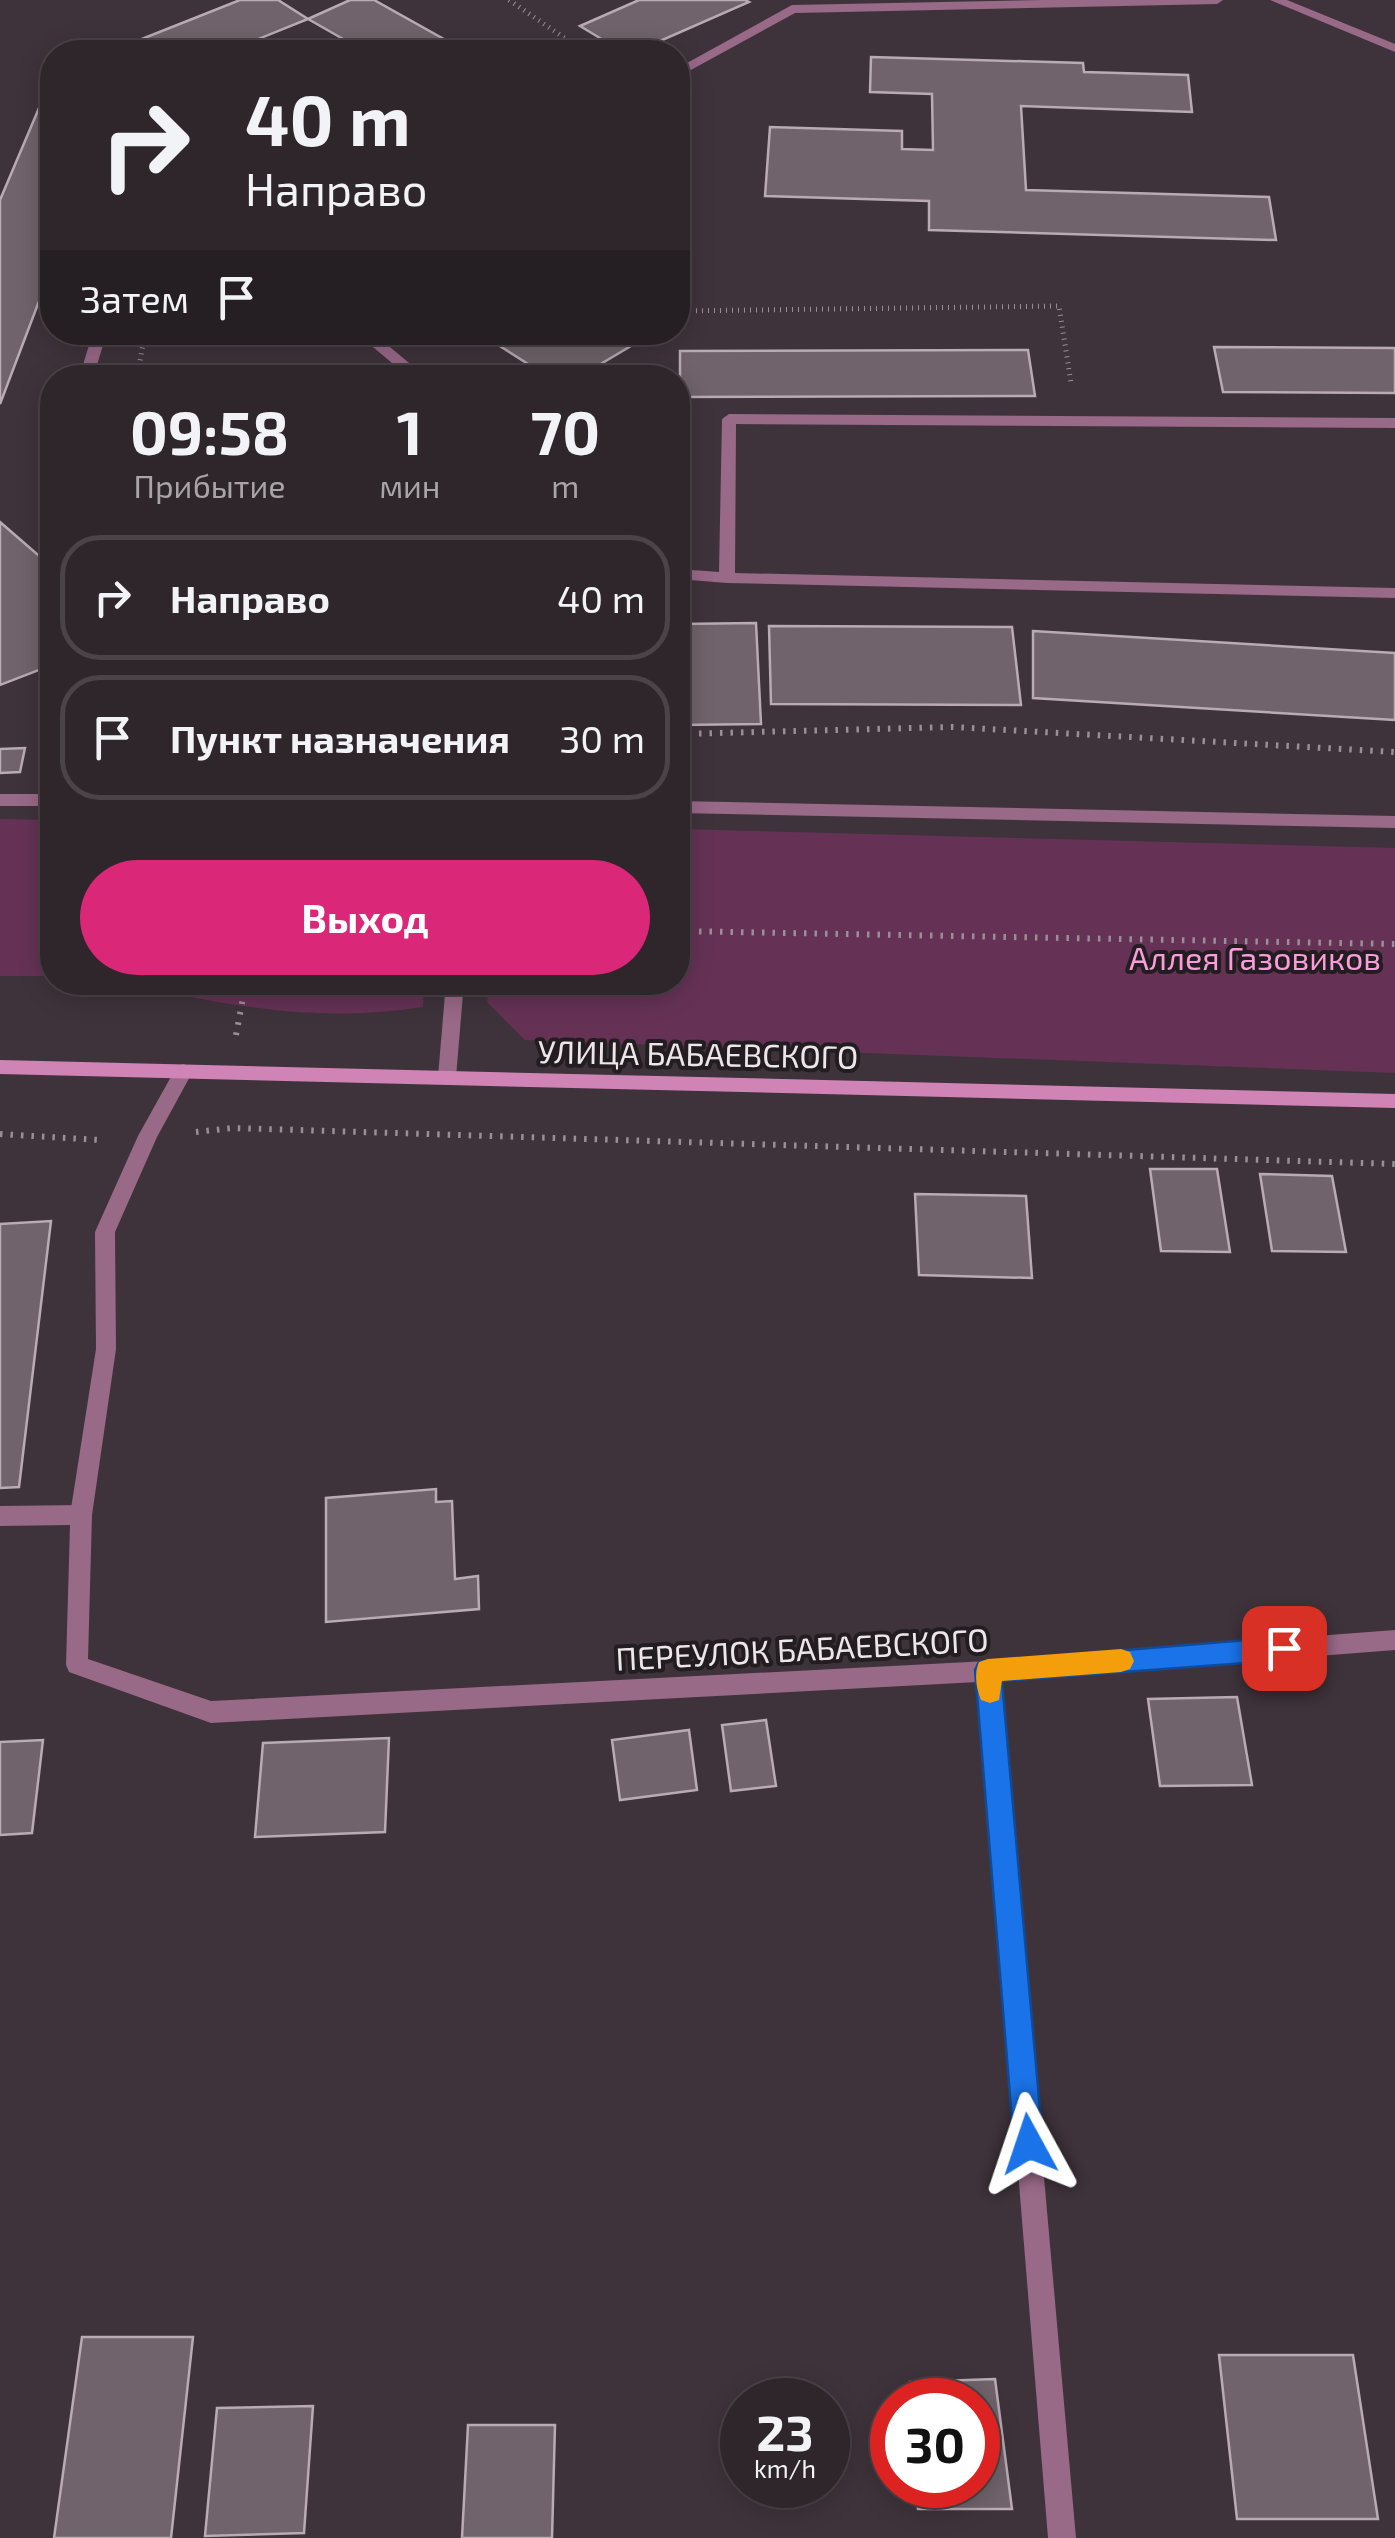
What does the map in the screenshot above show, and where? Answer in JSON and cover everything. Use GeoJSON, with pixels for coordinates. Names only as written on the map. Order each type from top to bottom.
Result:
{"type":"FeatureCollection","features":[{"type":"Feature","properties":{"kind":"main road","name":"УЛИЦА БАБАЕВСКОГО"},"geometry":{"type":"LineString","coordinates":[[0,1067],[1395,1102]]}},
{"type":"Feature","properties":{"kind":"street"},"geometry":{"type":"LineString","coordinates":[[690,67],[792,9],[1216,0]]}},
{"type":"Feature","properties":{"kind":"street"},"geometry":{"type":"LineString","coordinates":[[1276,0],[1395,48]]}},
{"type":"Feature","properties":{"kind":"street"},"geometry":{"type":"LineString","coordinates":[[378,345],[404,365]]}},
{"type":"Feature","properties":{"kind":"street"},"geometry":{"type":"LineString","coordinates":[[727,578],[729,419],[1395,423]]}},
{"type":"Feature","properties":{"kind":"street"},"geometry":{"type":"LineString","coordinates":[[690,575],[1395,593]]}},
{"type":"Feature","properties":{"kind":"street"},"geometry":{"type":"LineString","coordinates":[[0,800],[40,800]]}},
{"type":"Feature","properties":{"kind":"street"},"geometry":{"type":"LineString","coordinates":[[690,806],[1395,822]]}},
{"type":"Feature","properties":{"kind":"street"},"geometry":{"type":"LineString","coordinates":[[447,1077],[455,995]]}},
{"type":"Feature","properties":{"kind":"street"},"geometry":{"type":"LineString","coordinates":[[0,1516],[80,1515],[106,1350],[105,1232],[148,1136],[184,1071]]}},
{"type":"Feature","properties":{"kind":"street","name":"ПЕРЕУЛОК БАБАЕВСКОГО"},"geometry":{"type":"LineString","coordinates":[[80,1515],[78,1665],[211,1712],[988,1670],[1395,1640]]}},
{"type":"Feature","properties":{"kind":"street"},"geometry":{"type":"LineString","coordinates":[[988,1670],[1062,2538]]}},
{"type":"Feature","properties":{"kind":"path"},"geometry":{"type":"LineString","coordinates":[[509,0],[567,40]]}},
{"type":"Feature","properties":{"kind":"path"},"geometry":{"type":"LineString","coordinates":[[690,311],[1059,306],[1071,384]]}},
{"type":"Feature","properties":{"kind":"path"},"geometry":{"type":"LineString","coordinates":[[690,734],[953,727],[1395,752]]}},
{"type":"Feature","properties":{"kind":"path"},"geometry":{"type":"LineString","coordinates":[[690,932],[1395,944]]}},
{"type":"Feature","properties":{"kind":"path"},"geometry":{"type":"LineString","coordinates":[[0,1134],[105,1140],[234,1128],[1395,1164]]}},
{"type":"Feature","properties":{"kind":"green space"},"geometry":{"type":"Polygon","coordinates":[[[0,819],[40,820],[40,976],[0,976],[0,819]]]}},
{"type":"Feature","properties":{"kind":"green space","name":"Аллея Газовиков"},"geometry":{"type":"Polygon","coordinates":[[[690,829],[1395,848],[1395,1073],[525,1040],[487,1002],[488,995],[690,995],[690,829]]]}},
{"type":"Feature","properties":{"kind":"green space"},"geometry":{"type":"Polygon","coordinates":[[[183,995],[424,995],[423,1007],[382,1012],[307,1013],[183,995]]]}},
{"type":"Feature","properties":{"kind":"building"},"geometry":{"type":"Polygon","coordinates":[[[240,0],[278,0],[308,19],[256,40],[139,40],[240,0]]]}},
{"type":"Feature","properties":{"kind":"building"},"geometry":{"type":"Polygon","coordinates":[[[350,0],[374,0],[446,40],[345,40],[308,19],[350,0]]]}},
{"type":"Feature","properties":{"kind":"building"},"geometry":{"type":"Polygon","coordinates":[[[639,0],[749,2],[662,40],[603,40],[580,26],[639,0]]]}},
{"type":"Feature","properties":{"kind":"building"},"geometry":{"type":"Polygon","coordinates":[[[871,57],[1083,63],[1084,72],[1188,75],[1192,112],[1021,106],[1026,190],[1269,197],[1276,240],[929,230],[929,201],[765,196],[770,127],[902,131],[902,149],[933,150],[932,94],[870,92],[871,57]]]}},
{"type":"Feature","properties":{"kind":"building"},"geometry":{"type":"Polygon","coordinates":[[[40,108],[40,299],[0,404],[0,200],[40,108]]]}},
{"type":"Feature","properties":{"kind":"building"},"geometry":{"type":"Polygon","coordinates":[[[498,345],[633,345],[599,365],[530,365],[498,345]]]}},
{"type":"Feature","properties":{"kind":"building"},"geometry":{"type":"Polygon","coordinates":[[[1214,347],[1395,348],[1395,393],[1223,392],[1214,347]]]}},
{"type":"Feature","properties":{"kind":"building"},"geometry":{"type":"Polygon","coordinates":[[[1028,350],[1035,396],[690,397],[690,365],[680,365],[680,351],[1028,350]]]}},
{"type":"Feature","properties":{"kind":"building"},"geometry":{"type":"Polygon","coordinates":[[[0,522],[40,557],[40,670],[0,685],[0,522]]]}},
{"type":"Feature","properties":{"kind":"building"},"geometry":{"type":"Polygon","coordinates":[[[756,623],[761,724],[690,725],[690,624],[756,623]]]}},
{"type":"Feature","properties":{"kind":"building"},"geometry":{"type":"Polygon","coordinates":[[[769,626],[1012,627],[1021,705],[771,704],[769,626]]]}},
{"type":"Feature","properties":{"kind":"building"},"geometry":{"type":"Polygon","coordinates":[[[1033,631],[1395,653],[1395,720],[1033,698],[1033,631]]]}},
{"type":"Feature","properties":{"kind":"building"},"geometry":{"type":"Polygon","coordinates":[[[25,748],[20,772],[0,773],[0,749],[25,748]]]}},
{"type":"Feature","properties":{"kind":"building"},"geometry":{"type":"Polygon","coordinates":[[[1150,1169],[1217,1169],[1230,1252],[1161,1251],[1150,1169]]]}},
{"type":"Feature","properties":{"kind":"building"},"geometry":{"type":"Polygon","coordinates":[[[1260,1174],[1332,1176],[1346,1252],[1272,1251],[1260,1174]]]}},
{"type":"Feature","properties":{"kind":"building"},"geometry":{"type":"Polygon","coordinates":[[[915,1194],[1026,1196],[1032,1278],[919,1275],[915,1194]]]}},
{"type":"Feature","properties":{"kind":"building"},"geometry":{"type":"Polygon","coordinates":[[[51,1221],[19,1487],[0,1488],[0,1224],[51,1221]]]}},
{"type":"Feature","properties":{"kind":"building"},"geometry":{"type":"Polygon","coordinates":[[[436,1489],[436,1502],[452,1501],[455,1579],[478,1576],[479,1609],[326,1622],[326,1498],[436,1489]]]}},
{"type":"Feature","properties":{"kind":"building"},"geometry":{"type":"Polygon","coordinates":[[[1237,1697],[1252,1785],[1160,1786],[1148,1699],[1237,1697]]]}},
{"type":"Feature","properties":{"kind":"building"},"geometry":{"type":"Polygon","coordinates":[[[766,1720],[776,1786],[731,1791],[722,1725],[766,1720]]]}},
{"type":"Feature","properties":{"kind":"building"},"geometry":{"type":"Polygon","coordinates":[[[689,1730],[697,1790],[620,1800],[612,1740],[689,1730]]]}},
{"type":"Feature","properties":{"kind":"building"},"geometry":{"type":"Polygon","coordinates":[[[389,1738],[385,1832],[255,1837],[263,1743],[389,1738]]]}},
{"type":"Feature","properties":{"kind":"building"},"geometry":{"type":"Polygon","coordinates":[[[43,1740],[32,1833],[0,1835],[0,1742],[43,1740]]]}},
{"type":"Feature","properties":{"kind":"building"},"geometry":{"type":"Polygon","coordinates":[[[82,2337],[193,2337],[171,2538],[54,2538],[82,2337]]]}},
{"type":"Feature","properties":{"kind":"building"},"geometry":{"type":"Polygon","coordinates":[[[1219,2355],[1353,2355],[1378,2519],[1237,2519],[1219,2355]]]}},
{"type":"Feature","properties":{"kind":"building"},"geometry":{"type":"Polygon","coordinates":[[[313,2406],[304,2533],[205,2536],[217,2408],[313,2406]]]}},
{"type":"Feature","properties":{"kind":"building"},"geometry":{"type":"Polygon","coordinates":[[[1000,2417],[1012,2509],[918,2509],[1000,2508],[1000,2417]]]}},
{"type":"Feature","properties":{"kind":"building"},"geometry":{"type":"Polygon","coordinates":[[[468,2425],[555,2425],[552,2538],[462,2538],[468,2425]]]}},
{"type":"Feature","properties":{"kind":"slow traffic"},"geometry":{"type":"LineString","coordinates":[[990,1691],[988,1670],[1121,1661]]}},
{"type":"Feature","properties":{"kind":"route"},"geometry":{"type":"LineString","coordinates":[[1029,2144],[988,1670],[1284,1648]]}}]}
